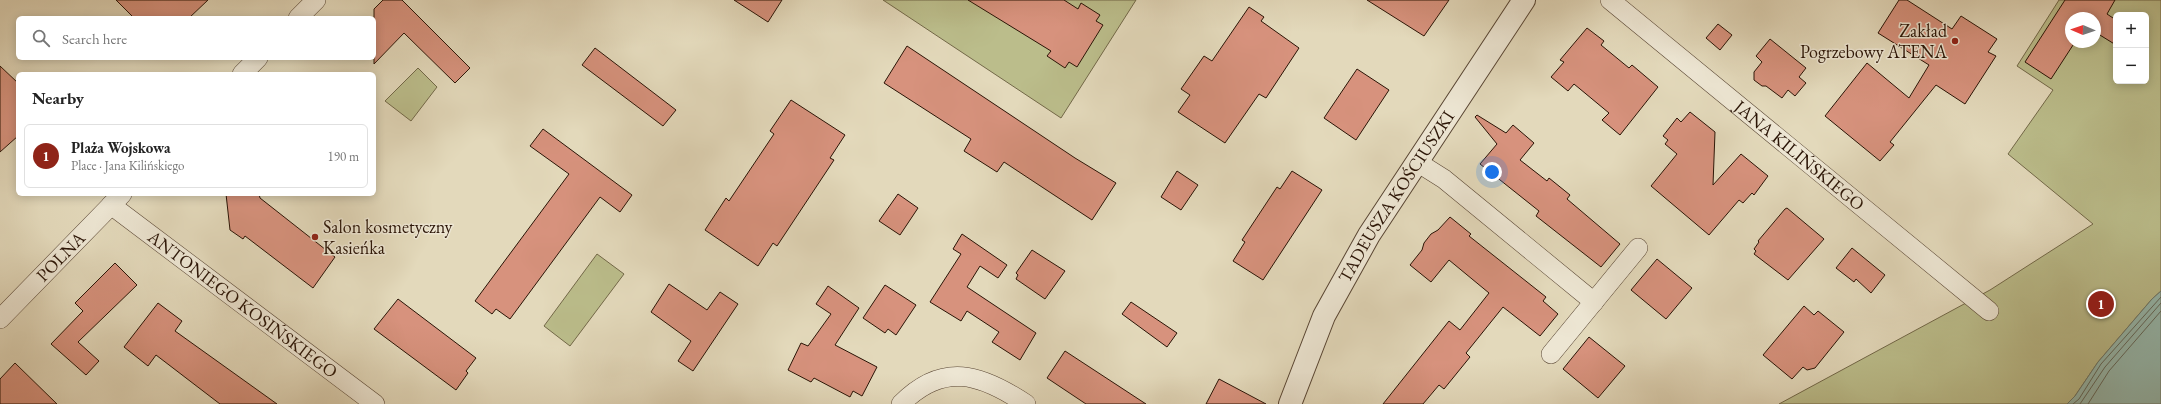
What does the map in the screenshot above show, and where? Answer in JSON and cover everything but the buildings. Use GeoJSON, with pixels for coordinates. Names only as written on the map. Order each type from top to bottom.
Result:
{"type":"FeatureCollection","features":[{"type":"Feature","properties":{"kind":"street"},"geometry":{"type":"LineString","coordinates":[[300,16],[316,0]]}},
{"type":"Feature","properties":{"kind":"street","name":"TADEUSZA KOŚCIUSZKI"},"geometry":{"type":"LineString","coordinates":[[1290,404],[1324,316],[1369,236],[1524,0]]}},
{"type":"Feature","properties":{"kind":"street","name":"JANA KILIŃSKIEGO"},"geometry":{"type":"LineString","coordinates":[[1610,0],[1989,311]]}},
{"type":"Feature","properties":{"kind":"street"},"geometry":{"type":"LineString","coordinates":[[244,72],[256,60]]}},
{"type":"Feature","properties":{"kind":"street"},"geometry":{"type":"LineString","coordinates":[[1417,162],[1444,179],[1594,302]]}},
{"type":"Feature","properties":{"kind":"street","name":"POLNA"},"geometry":{"type":"LineString","coordinates":[[0,320],[117,199]]}},
{"type":"Feature","properties":{"kind":"street","name":"ANTONIEGO KOSIŃSKIEGO"},"geometry":{"type":"LineString","coordinates":[[117,199],[375,404]]}},
{"type":"Feature","properties":{"kind":"street"},"geometry":{"type":"LineString","coordinates":[[1551,354],[1638,248]]}},
{"type":"Feature","properties":{"kind":"street"},"geometry":{"type":"LineString","coordinates":[[901,404],[913,392],[930,381],[960,376],[978,378],[994,384],[1026,404]]}},
{"type":"Feature","properties":{"kind":"green space"},"geometry":{"type":"Polygon","coordinates":[[[883,0],[1136,0],[1061,118],[883,0]]]}},
{"type":"Feature","properties":{"kind":"green space"},"geometry":{"type":"Polygon","coordinates":[[[2059,0],[2161,0],[2161,291],[2152,299],[2098,362],[2075,396],[2067,404],[1779,404],[1990,290],[2093,224],[2008,154],[2053,90],[2017,66],[2059,0]]]}},
{"type":"Feature","properties":{"kind":"green space"},"geometry":{"type":"Polygon","coordinates":[[[418,68],[437,87],[411,121],[385,101],[418,68]]]}},
{"type":"Feature","properties":{"kind":"green space"},"geometry":{"type":"Polygon","coordinates":[[[597,254],[624,274],[570,346],[544,326],[597,254]]]}},
{"type":"Feature","properties":{"kind":"water"},"geometry":{"type":"Polygon","coordinates":[[[2161,291],[2161,404],[2067,404],[2075,396],[2098,362],[2152,299],[2161,291]]]}},
{"type":"Feature","properties":{"kind":"place","name":"Zakład Pogrzebowy ATENA"},"geometry":{"type":"Point","coordinates":[1955,41]}},
{"type":"Feature","properties":{"kind":"place","name":"Salon kosmetyczny Kasieńka"},"geometry":{"type":"Point","coordinates":[315,237]}},
{"type":"Feature","properties":{"kind":"place","name":"Plaża Wojskowa"},"geometry":{"type":"Point","coordinates":[2101,304]}}]}
